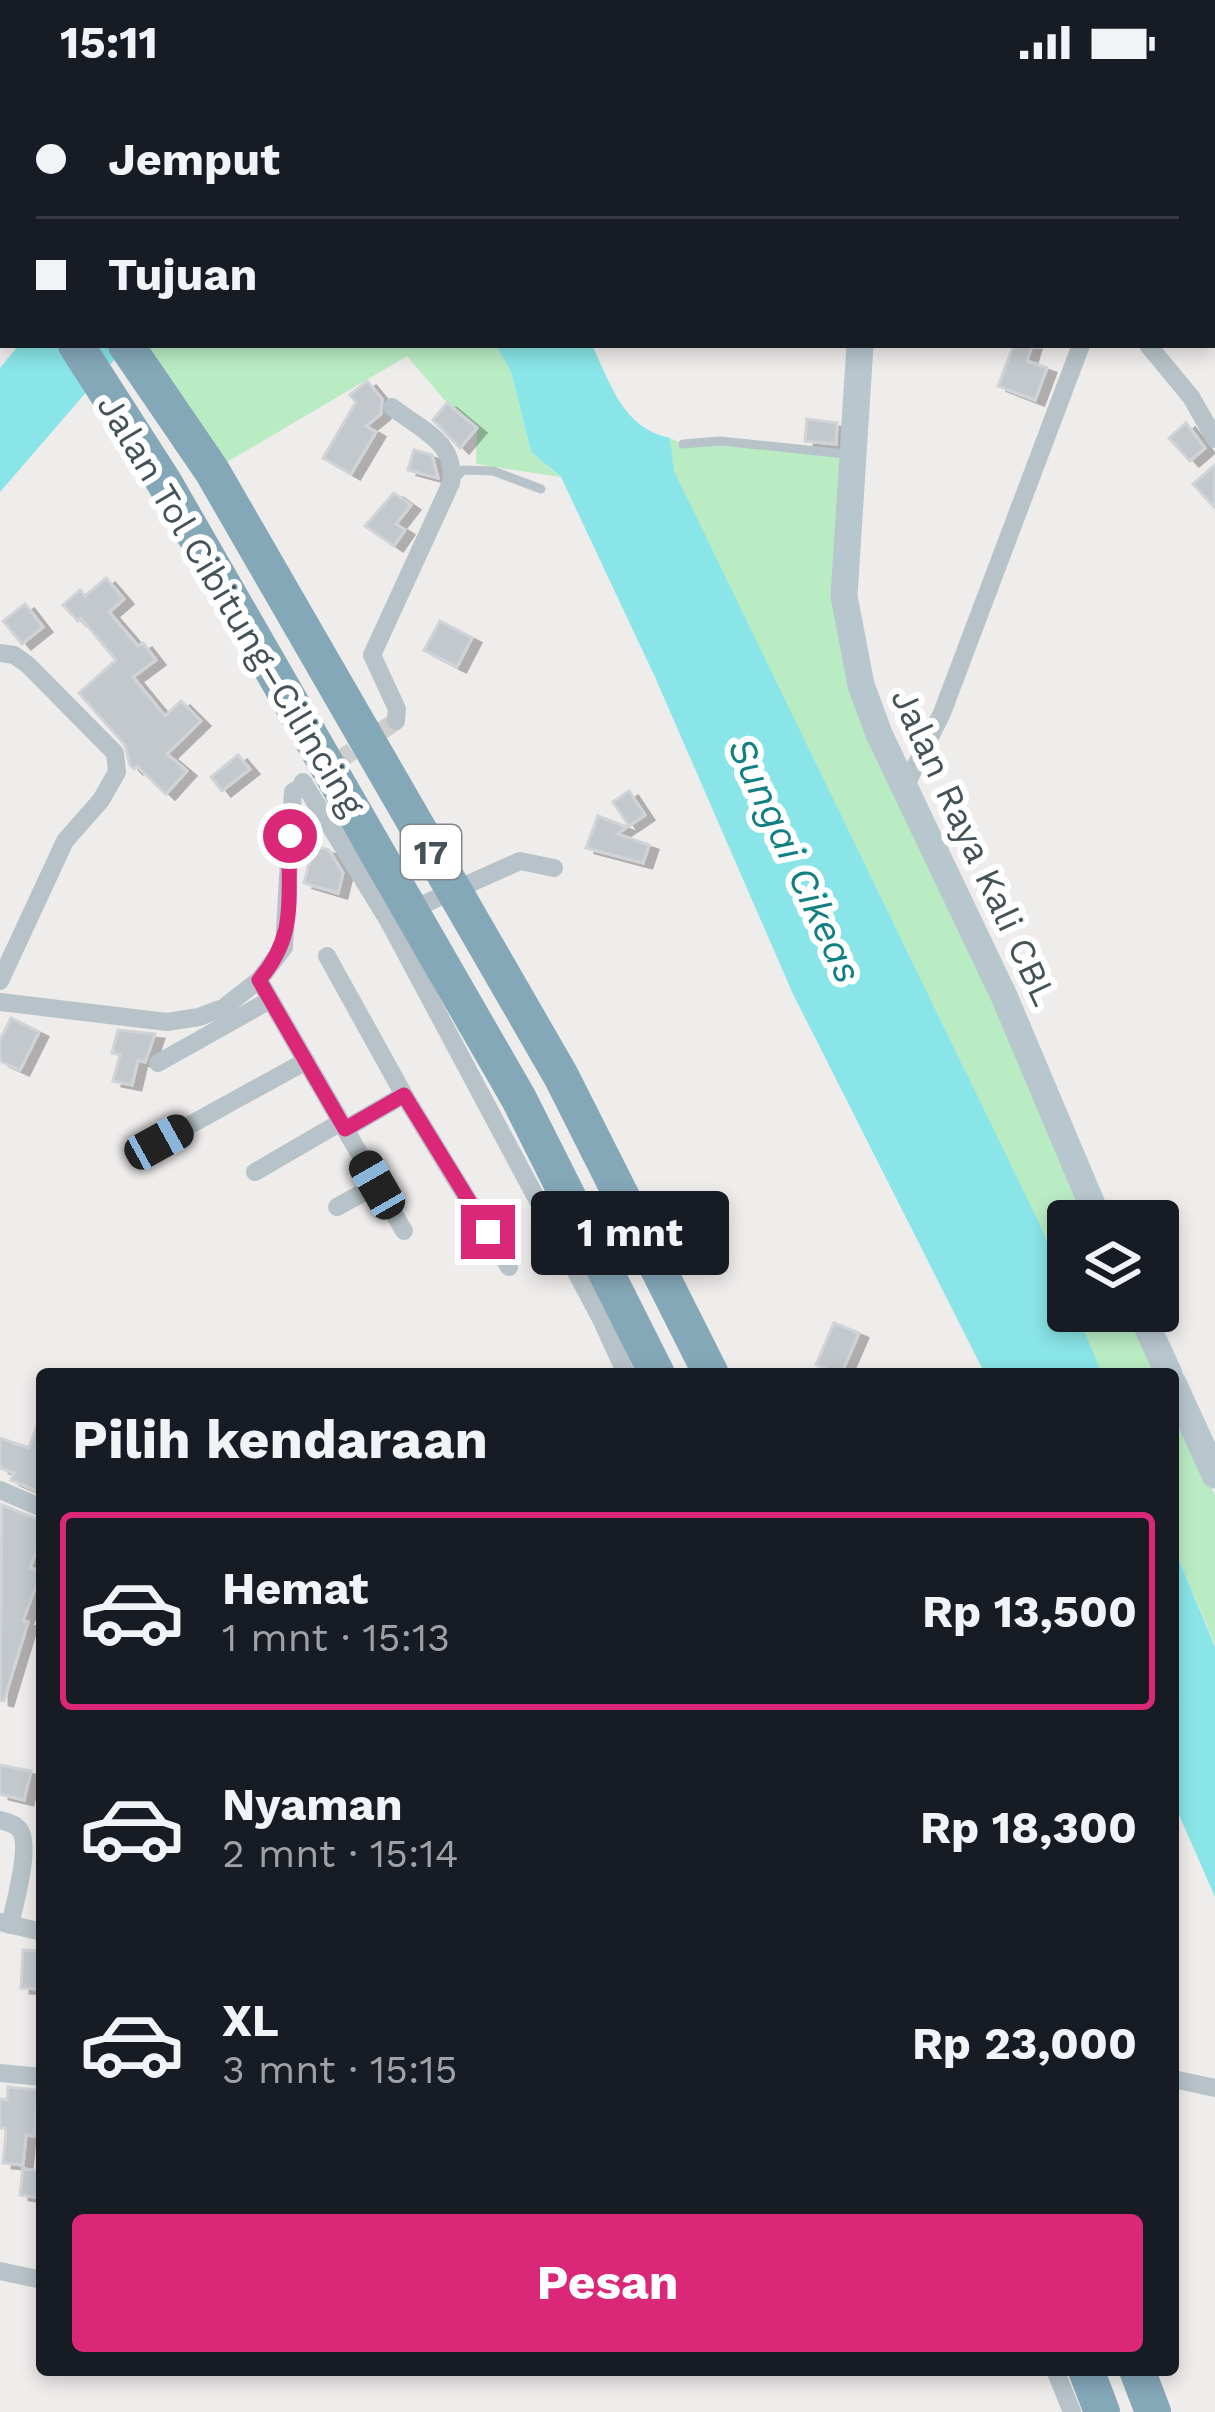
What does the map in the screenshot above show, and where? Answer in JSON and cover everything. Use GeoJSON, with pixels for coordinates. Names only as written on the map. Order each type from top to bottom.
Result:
{"type":"FeatureCollection","features":[{"type":"Feature","properties":{"kind":"highway","name":"Jalan Tol Cibitung–Cilincing"},"geometry":{"type":"LineString","coordinates":[[78,348],[164,482],[519,1099],[654,1368]]}},
{"type":"Feature","properties":{"kind":"highway","name":"Jalan Tol Cibitung–Cilincing"},"geometry":{"type":"LineString","coordinates":[[128,348],[212,471],[549,1056],[708,1368]]}},
{"type":"Feature","properties":{"kind":"highway"},"geometry":{"type":"LineString","coordinates":[[1088,2376],[1102,2412]]}},
{"type":"Feature","properties":{"kind":"highway"},"geometry":{"type":"LineString","coordinates":[[1139,2376],[1153,2412]]}},
{"type":"Feature","properties":{"kind":"street","name":"Jalan Raya Kali CBL"},"geometry":{"type":"LineString","coordinates":[[860,348],[844,610],[868,708],[1004,996],[1090,1200]]}},
{"type":"Feature","properties":{"kind":"street"},"geometry":{"type":"LineString","coordinates":[[905,787],[942,713],[1080,348]]}},
{"type":"Feature","properties":{"kind":"street"},"geometry":{"type":"LineString","coordinates":[[1150,348],[1191,397],[1215,440]]}},
{"type":"Feature","properties":{"kind":"street"},"geometry":{"type":"LineString","coordinates":[[392,407],[446,446],[453,457],[451,483],[372,655],[397,709],[396,721]]}},
{"type":"Feature","properties":{"kind":"street"},"geometry":{"type":"LineString","coordinates":[[0,653],[28,664],[115,753],[118,762],[101,800],[65,841],[0,981]]}},
{"type":"Feature","properties":{"kind":"street"},"geometry":{"type":"LineString","coordinates":[[0,1002],[97,1016],[181,1021],[223,1008],[275,961],[287,932],[298,787],[388,920],[602,1319],[623,1368]]}},
{"type":"Feature","properties":{"kind":"street"},"geometry":{"type":"LineString","coordinates":[[388,920],[520,861],[554,868]]}},
{"type":"Feature","properties":{"kind":"street"},"geometry":{"type":"LineString","coordinates":[[326,956],[509,1267]]}},
{"type":"Feature","properties":{"kind":"street"},"geometry":{"type":"LineString","coordinates":[[259,980],[404,1231]]}},
{"type":"Feature","properties":{"kind":"street"},"geometry":{"type":"LineString","coordinates":[[158,1063],[270,1000]]}},
{"type":"Feature","properties":{"kind":"street"},"geometry":{"type":"LineString","coordinates":[[159,1142],[306,1061]]}},
{"type":"Feature","properties":{"kind":"street"},"geometry":{"type":"LineString","coordinates":[[255,1172],[404,1095]]}},
{"type":"Feature","properties":{"kind":"street"},"geometry":{"type":"LineString","coordinates":[[337,1207],[377,1185]]}},
{"type":"Feature","properties":{"kind":"street"},"geometry":{"type":"LineString","coordinates":[[1150,1332],[1166,1368]]}},
{"type":"Feature","properties":{"kind":"street"},"geometry":{"type":"LineString","coordinates":[[1179,1396],[1215,1475]]}},
{"type":"Feature","properties":{"kind":"street"},"geometry":{"type":"LineString","coordinates":[[0,1490],[36,1505]]}},
{"type":"Feature","properties":{"kind":"street"},"geometry":{"type":"LineString","coordinates":[[0,1820],[23,1835],[5,1924],[36,1931]]}},
{"type":"Feature","properties":{"kind":"street"},"geometry":{"type":"LineString","coordinates":[[0,2073],[36,2076]]}},
{"type":"Feature","properties":{"kind":"street"},"geometry":{"type":"LineString","coordinates":[[1179,2080],[1215,2088]]}},
{"type":"Feature","properties":{"kind":"street"},"geometry":{"type":"LineString","coordinates":[[0,2271],[36,2279]]}},
{"type":"Feature","properties":{"kind":"street"},"geometry":{"type":"LineString","coordinates":[[1057,2376],[1072,2412]]}},
{"type":"Feature","properties":{"kind":"lane"},"geometry":{"type":"LineString","coordinates":[[683,445],[719,441],[852,455]]}},
{"type":"Feature","properties":{"kind":"lane"},"geometry":{"type":"LineString","coordinates":[[451,483],[463,470],[478,470],[542,489]]}},
{"type":"Feature","properties":{"kind":"green space"},"geometry":{"type":"Polygon","coordinates":[[[127,348],[498,348],[511,372],[531,452],[560,477],[476,464],[477,428],[447,403],[407,356],[212,471],[127,348]]]}},
{"type":"Feature","properties":{"kind":"green space"},"geometry":{"type":"Polygon","coordinates":[[[670,438],[683,444],[852,455],[846,535],[868,708],[1090,1200],[1047,1200],[1047,1254],[962,1064],[673,471],[670,438]]]}},
{"type":"Feature","properties":{"kind":"green space"},"geometry":{"type":"Polygon","coordinates":[[[1082,1332],[1146,1332],[1161,1368],[1098,1368],[1082,1332]]]}},
{"type":"Feature","properties":{"kind":"green space"},"geometry":{"type":"Polygon","coordinates":[[[1179,1411],[1215,1496],[1215,1645],[1179,1559],[1179,1411]]]}},
{"type":"Feature","properties":{"kind":"water"},"geometry":{"type":"Polygon","coordinates":[[[17,348],[124,348],[0,492],[0,368],[17,348]]]}},
{"type":"Feature","properties":{"kind":"water","name":"Sungai Cikeas"},"geometry":{"type":"Polygon","coordinates":[[[498,348],[593,348],[630,415],[654,433],[670,438],[674,471],[1041,1227],[1047,1241],[1047,1332],[1085,1332],[1100,1368],[982,1368],[793,994],[655,677],[561,477],[531,452],[511,372],[498,348]]]}},
{"type":"Feature","properties":{"kind":"water"},"geometry":{"type":"Polygon","coordinates":[[[1179,1560],[1215,1647],[1215,1897],[1179,1815],[1179,1560]]]}},
{"type":"Feature","properties":{"kind":"building"},"geometry":{"type":"Polygon","coordinates":[[[1013,348],[1031,348],[1027,361],[1047,368],[1035,400],[998,386],[1013,348]]]}},
{"type":"Feature","properties":{"kind":"building"},"geometry":{"type":"Polygon","coordinates":[[[367,381],[382,399],[381,414],[366,426],[376,432],[351,474],[323,458],[356,402],[350,395],[367,381]]]}},
{"type":"Feature","properties":{"kind":"building"},"geometry":{"type":"Polygon","coordinates":[[[447,403],[477,428],[460,448],[433,420],[447,403]]]}},
{"type":"Feature","properties":{"kind":"building"},"geometry":{"type":"Polygon","coordinates":[[[807,419],[837,423],[836,444],[805,441],[807,419]]]}},
{"type":"Feature","properties":{"kind":"building"},"geometry":{"type":"Polygon","coordinates":[[[1186,423],[1205,448],[1190,461],[1169,438],[1186,423]]]}},
{"type":"Feature","properties":{"kind":"building"},"geometry":{"type":"Polygon","coordinates":[[[414,450],[432,455],[438,478],[408,470],[414,450]]]}},
{"type":"Feature","properties":{"kind":"building"},"geometry":{"type":"Polygon","coordinates":[[[1215,465],[1215,508],[1193,484],[1215,465]]]}},
{"type":"Feature","properties":{"kind":"building"},"geometry":{"type":"Polygon","coordinates":[[[394,493],[411,505],[396,524],[405,530],[394,546],[365,526],[394,493]]]}},
{"type":"Feature","properties":{"kind":"building"},"geometry":{"type":"Polygon","coordinates":[[[106,578],[124,599],[109,612],[156,660],[133,677],[165,716],[181,701],[201,721],[167,754],[187,771],[166,794],[137,766],[130,765],[125,745],[79,693],[116,660],[81,618],[78,621],[63,605],[80,590],[85,596],[106,578]]]}},
{"type":"Feature","properties":{"kind":"building"},"geometry":{"type":"Polygon","coordinates":[[[25,604],[43,627],[22,644],[3,621],[25,604]]]}},
{"type":"Feature","properties":{"kind":"building"},"geometry":{"type":"Polygon","coordinates":[[[440,621],[472,638],[457,667],[424,650],[440,621]]]}},
{"type":"Feature","properties":{"kind":"building"},"geometry":{"type":"Polygon","coordinates":[[[238,755],[250,769],[222,791],[211,777],[238,755]]]}},
{"type":"Feature","properties":{"kind":"building"},"geometry":{"type":"Polygon","coordinates":[[[629,791],[645,815],[629,826],[613,802],[629,791]]]}},
{"type":"Feature","properties":{"kind":"building"},"geometry":{"type":"Polygon","coordinates":[[[598,816],[627,827],[617,834],[649,845],[643,863],[586,848],[598,816]]]}},
{"type":"Feature","properties":{"kind":"building"},"geometry":{"type":"Polygon","coordinates":[[[314,846],[329,850],[343,873],[338,893],[304,883],[314,846]]]}},
{"type":"Feature","properties":{"kind":"building"},"geometry":{"type":"Polygon","coordinates":[[[11,1018],[39,1032],[20,1070],[0,1061],[0,1040],[11,1018]]]}},
{"type":"Feature","properties":{"kind":"building"},"geometry":{"type":"Polygon","coordinates":[[[118,1030],[155,1034],[145,1062],[138,1060],[132,1085],[113,1081],[120,1055],[112,1053],[118,1030]]]}},
{"type":"Feature","properties":{"kind":"building"},"geometry":{"type":"Polygon","coordinates":[[[834,1323],[859,1333],[844,1368],[816,1365],[834,1323]]]}},
{"type":"Feature","properties":{"kind":"building"},"geometry":{"type":"Polygon","coordinates":[[[36,1428],[36,1490],[11,1480],[14,1473],[0,1468],[0,1438],[29,1448],[36,1428]]]}},
{"type":"Feature","properties":{"kind":"building"},"geometry":{"type":"Polygon","coordinates":[[[2,1505],[36,1519],[36,1552],[30,1568],[36,1570],[36,1586],[4,1701],[0,1700],[2,1505]]]}},
{"type":"Feature","properties":{"kind":"building"},"geometry":{"type":"Polygon","coordinates":[[[0,1765],[31,1771],[24,1800],[0,1794],[0,1765]]]}},
{"type":"Feature","properties":{"kind":"building"},"geometry":{"type":"Polygon","coordinates":[[[23,1950],[36,1951],[36,1989],[21,1988],[23,1950]]]}},
{"type":"Feature","properties":{"kind":"building"},"geometry":{"type":"Polygon","coordinates":[[[8,2087],[36,2090],[34,2136],[26,2135],[23,2165],[3,2163],[6,2133],[0,2128],[0,2099],[7,2100],[8,2087]]]}},
{"type":"Feature","properties":{"kind":"building"},"geometry":{"type":"Polygon","coordinates":[[[23,2169],[36,2170],[36,2197],[20,2195],[23,2169]]]}},
{"type":"Feature","properties":{"kind":"tunnel"},"geometry":{"type":"LineString","coordinates":[[293,792],[396,721]]}},
{"type":"Feature","properties":{"kind":"route"},"geometry":{"type":"LineString","coordinates":[[290,836],[284,947],[259,980],[345,1129],[404,1095],[488,1232]]}}]}
